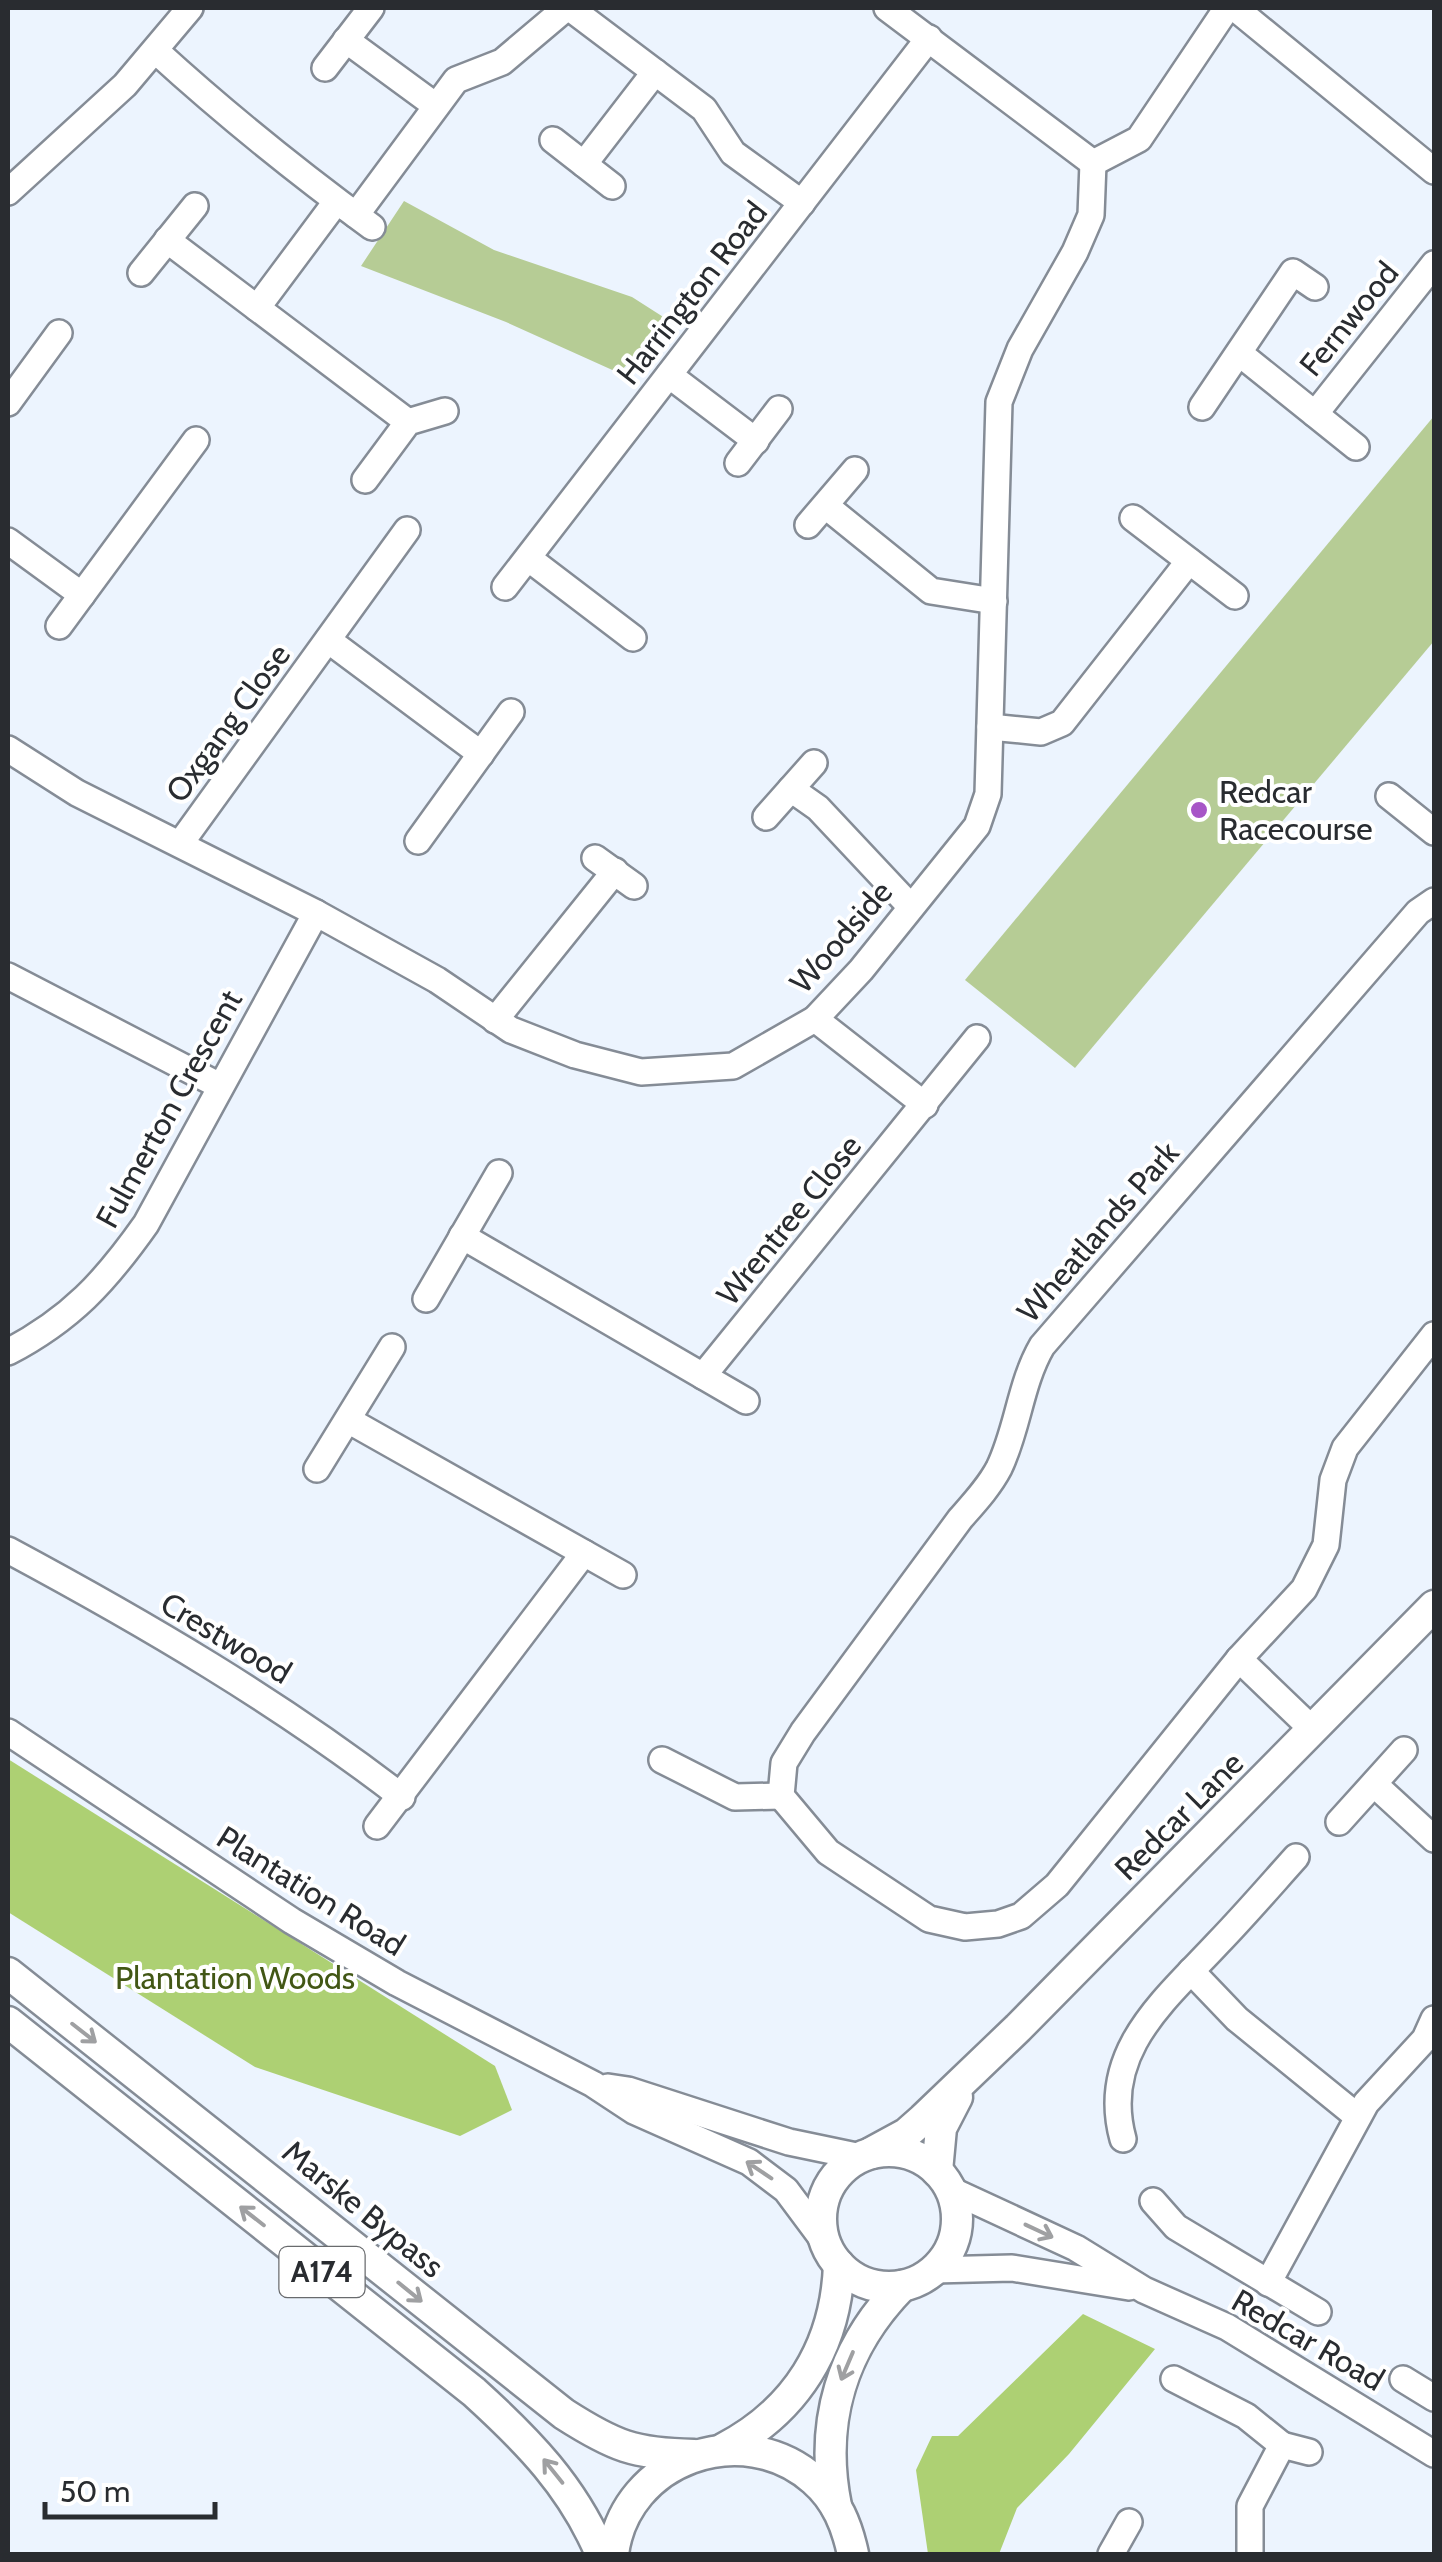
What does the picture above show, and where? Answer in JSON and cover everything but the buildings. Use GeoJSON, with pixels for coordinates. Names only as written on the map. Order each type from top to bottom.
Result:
{"type":"FeatureCollection","features":[{"type":"Feature","properties":{"kind":"main road","name":"Redcar Lane"},"geometry":{"type":"LineString","coordinates":[[866,2155],[906,2134],[972,2073],[1434,1606]]}},
{"type":"Feature","properties":{"kind":"main road","name":"Marske Bypass"},"geometry":{"type":"LineString","coordinates":[[8,1972],[564,2414],[624,2448],[652,2454],[709,2452]]}},
{"type":"Feature","properties":{"kind":"main road","name":"A174"},"geometry":{"type":"LineString","coordinates":[[8,2022],[474,2392],[525,2438],[558,2475],[588,2522],[601,2554]]}},
{"type":"Feature","properties":{"kind":"main road","name":"Redcar Lane"},"geometry":{"type":"LineString","coordinates":[[944,2180],[942,2128],[972,2073]]}},
{"type":"Feature","properties":{"kind":"main road"},"geometry":{"type":"LineString","coordinates":[[613,2554],[619,2528],[636,2496],[662,2472],[762,2426],[807,2377],[828,2334],[838,2289],[821,2213],[838,2174],[866,2155],[886,2151],[913,2156],[944,2180],[956,2211],[956,2233],[948,2254],[919,2280],[902,2286],[878,2287],[857,2280],[832,2253]]}},
{"type":"Feature","properties":{"kind":"main road"},"geometry":{"type":"LineString","coordinates":[[836,2506],[830,2434],[839,2386],[857,2342],[902,2286]]}},
{"type":"Feature","properties":{"kind":"main road","name":"A174"},"geometry":{"type":"LineString","coordinates":[[709,2452],[756,2451],[788,2462],[815,2481],[836,2506],[854,2554]]}},
{"type":"Feature","properties":{"kind":"street"},"geometry":{"type":"LineString","coordinates":[[8,192],[125,85],[190,8]]}},
{"type":"Feature","properties":{"kind":"street"},"geometry":{"type":"LineString","coordinates":[[325,68],[371,8]]}},
{"type":"Feature","properties":{"kind":"street"},"geometry":{"type":"LineString","coordinates":[[257,308],[355,215],[456,80],[502,62],[568,8],[704,109],[733,153],[802,203]]}},
{"type":"Feature","properties":{"kind":"street"},"geometry":{"type":"LineString","coordinates":[[888,8],[1094,163],[1139,139],[1231,8],[1434,172]]}},
{"type":"Feature","properties":{"kind":"street","name":"Harrington Road"},"geometry":{"type":"LineString","coordinates":[[506,587],[929,38]]}},
{"type":"Feature","properties":{"kind":"street"},"geometry":{"type":"LineString","coordinates":[[346,40],[436,106]]}},
{"type":"Feature","properties":{"kind":"street"},"geometry":{"type":"LineString","coordinates":[[156,50],[216,106],[355,215]]}},
{"type":"Feature","properties":{"kind":"street"},"geometry":{"type":"LineString","coordinates":[[584,164],[655,72]]}},
{"type":"Feature","properties":{"kind":"street"},"geometry":{"type":"LineString","coordinates":[[553,140],[612,186]]}},
{"type":"Feature","properties":{"kind":"street","name":"Woodside"},"geometry":{"type":"LineString","coordinates":[[8,749],[77,794],[316,912],[437,980],[494,1020],[575,1055],[641,1072],[733,1066],[815,1019],[861,970],[977,826],[988,794],[999,402],[1020,350],[1075,252],[1091,215],[1094,163]]}},
{"type":"Feature","properties":{"kind":"street"},"geometry":{"type":"LineString","coordinates":[[141,273],[195,206]]}},
{"type":"Feature","properties":{"kind":"street"},"geometry":{"type":"LineString","coordinates":[[168,240],[408,422]]}},
{"type":"Feature","properties":{"kind":"street","name":"Fernwood"},"geometry":{"type":"LineString","coordinates":[[1315,414],[1434,264]]}},
{"type":"Feature","properties":{"kind":"street","name":"Fernwood"},"geometry":{"type":"LineString","coordinates":[[1202,407],[1292,272],[1315,287]]}},
{"type":"Feature","properties":{"kind":"street"},"geometry":{"type":"LineString","coordinates":[[8,403],[59,334]]}},
{"type":"Feature","properties":{"kind":"street","name":"Fernwood"},"geometry":{"type":"LineString","coordinates":[[1239,352],[1356,446]]}},
{"type":"Feature","properties":{"kind":"street"},"geometry":{"type":"LineString","coordinates":[[669,375],[756,440]]}},
{"type":"Feature","properties":{"kind":"street"},"geometry":{"type":"LineString","coordinates":[[738,463],[779,409]]}},
{"type":"Feature","properties":{"kind":"street"},"geometry":{"type":"LineString","coordinates":[[365,480],[408,422],[444,411]]}},
{"type":"Feature","properties":{"kind":"street"},"geometry":{"type":"LineString","coordinates":[[59,626],[196,440]]}},
{"type":"Feature","properties":{"kind":"street"},"geometry":{"type":"LineString","coordinates":[[855,470],[817,516],[931,592],[994,601]]}},
{"type":"Feature","properties":{"kind":"street"},"geometry":{"type":"LineString","coordinates":[[1133,518],[1235,596]]}},
{"type":"Feature","properties":{"kind":"street","name":"Oxgang Close"},"geometry":{"type":"LineString","coordinates":[[180,844],[407,530]]}},
{"type":"Feature","properties":{"kind":"street"},"geometry":{"type":"LineString","coordinates":[[8,540],[82,596]]}},
{"type":"Feature","properties":{"kind":"street"},"geometry":{"type":"LineString","coordinates":[[528,558],[633,638]]}},
{"type":"Feature","properties":{"kind":"street"},"geometry":{"type":"LineString","coordinates":[[990,728],[1042,732],[1062,724],[1189,561]]}},
{"type":"Feature","properties":{"kind":"street","name":"Oxgang Close"},"geometry":{"type":"LineString","coordinates":[[328,640],[481,754]]}},
{"type":"Feature","properties":{"kind":"street"},"geometry":{"type":"LineString","coordinates":[[418,841],[512,712]]}},
{"type":"Feature","properties":{"kind":"street"},"geometry":{"type":"LineString","coordinates":[[766,816],[814,763]]}},
{"type":"Feature","properties":{"kind":"street"},"geometry":{"type":"LineString","coordinates":[[790,789],[818,808],[910,906]]}},
{"type":"Feature","properties":{"kind":"street"},"geometry":{"type":"LineString","coordinates":[[1389,796],[1429,818]]}},
{"type":"Feature","properties":{"kind":"street"},"geometry":{"type":"LineString","coordinates":[[494,1020],[615,871]]}},
{"type":"Feature","properties":{"kind":"street","name":"Wheatlands Park"},"geometry":{"type":"LineString","coordinates":[[781,1796],[784,1763],[804,1732],[960,1519],[988,1487],[1001,1464],[1028,1371],[1042,1346],[1418,912],[1434,900]]}},
{"type":"Feature","properties":{"kind":"street","name":"Fulmerton Crescent"},"geometry":{"type":"LineString","coordinates":[[8,1352],[72,1311],[113,1272],[146,1224],[316,912]]}},
{"type":"Feature","properties":{"kind":"street"},"geometry":{"type":"LineString","coordinates":[[8,976],[220,1086]]}},
{"type":"Feature","properties":{"kind":"street"},"geometry":{"type":"LineString","coordinates":[[815,1019],[926,1105]]}},
{"type":"Feature","properties":{"kind":"street","name":"Wrentree Close"},"geometry":{"type":"LineString","coordinates":[[703,1376],[978,1038]]}},
{"type":"Feature","properties":{"kind":"street"},"geometry":{"type":"LineString","coordinates":[[426,1299],[499,1173]]}},
{"type":"Feature","properties":{"kind":"street"},"geometry":{"type":"LineString","coordinates":[[462,1236],[746,1401]]}},
{"type":"Feature","properties":{"kind":"street"},"geometry":{"type":"LineString","coordinates":[[662,1760],[734,1797],[781,1796],[828,1852],[929,1919],[965,1926],[998,1924],[1020,1916],[1057,1885],[1239,1659],[1304,1589],[1326,1545],[1334,1480],[1345,1448],[1434,1336]]}},
{"type":"Feature","properties":{"kind":"street"},"geometry":{"type":"LineString","coordinates":[[317,1469],[392,1347]]}},
{"type":"Feature","properties":{"kind":"street"},"geometry":{"type":"LineString","coordinates":[[348,1420],[624,1575]]}},
{"type":"Feature","properties":{"kind":"street","name":"Crestwood"},"geometry":{"type":"LineString","coordinates":[[8,1550],[90,1594],[261,1697],[402,1796]]}},
{"type":"Feature","properties":{"kind":"street"},"geometry":{"type":"LineString","coordinates":[[378,1826],[584,1553]]}},
{"type":"Feature","properties":{"kind":"street"},"geometry":{"type":"LineString","coordinates":[[1239,1659],[1313,1730]]}},
{"type":"Feature","properties":{"kind":"street","name":"Plantation Road"},"geometry":{"type":"LineString","coordinates":[[8,1732],[292,1921],[444,2009],[594,2084],[634,2111],[749,2162],[786,2190],[832,2253]]}},
{"type":"Feature","properties":{"kind":"street"},"geometry":{"type":"LineString","coordinates":[[1339,1822],[1404,1750]]}},
{"type":"Feature","properties":{"kind":"street"},"geometry":{"type":"LineString","coordinates":[[1374,1784],[1434,1839]]}},
{"type":"Feature","properties":{"kind":"street"},"geometry":{"type":"LineString","coordinates":[[1122,2139],[1116,2100],[1124,2062],[1136,2036],[1296,1857]]}},
{"type":"Feature","properties":{"kind":"street"},"geometry":{"type":"LineString","coordinates":[[1191,1971],[1237,2019],[1358,2117]]}},
{"type":"Feature","properties":{"kind":"street"},"geometry":{"type":"LineString","coordinates":[[1268,2283],[1366,2103],[1431,2035]]}},
{"type":"Feature","properties":{"kind":"street","name":"Plantation Road"},"geometry":{"type":"LineString","coordinates":[[594,2084],[628,2090],[789,2142],[866,2155]]}},
{"type":"Feature","properties":{"kind":"street","name":"Redcar Road"},"geometry":{"type":"LineString","coordinates":[[944,2180],[1076,2248],[1144,2290],[1226,2327],[1434,2454]]}},
{"type":"Feature","properties":{"kind":"street"},"geometry":{"type":"LineString","coordinates":[[1153,2201],[1176,2227],[1318,2312]]}},
{"type":"Feature","properties":{"kind":"street","name":"Redcar Road"},"geometry":{"type":"LineString","coordinates":[[934,2270],[1012,2268],[1144,2290]]}},
{"type":"Feature","properties":{"kind":"street"},"geometry":{"type":"LineString","coordinates":[[1403,2378],[1434,2398]]}},
{"type":"Feature","properties":{"kind":"street"},"geometry":{"type":"LineString","coordinates":[[1174,2379],[1246,2416],[1273,2439],[1309,2452]]}},
{"type":"Feature","properties":{"kind":"street"},"geometry":{"type":"LineString","coordinates":[[1250,2554],[1250,2506],[1273,2439]]}},
{"type":"Feature","properties":{"kind":"street"},"geometry":{"type":"LineString","coordinates":[[1110,2554],[1129,2522]]}},
{"type":"Feature","properties":{"kind":"green space"},"geometry":{"type":"Polygon","coordinates":[[[404,201],[494,250],[632,297],[668,320],[619,373],[506,322],[361,266],[404,201]]]}},
{"type":"Feature","properties":{"kind":"green space","name":"Redcar Racecourse"},"geometry":{"type":"Polygon","coordinates":[[[1434,416],[1434,641],[1075,1068],[965,980],[1434,416]]]}},
{"type":"Feature","properties":{"kind":"green space","name":"Plantation Woods"},"geometry":{"type":"Polygon","coordinates":[[[8,1759],[495,2066],[512,2110],[460,2136],[255,2067],[8,1912],[8,1759]]]}},
{"type":"Feature","properties":{"kind":"green space"},"geometry":{"type":"Polygon","coordinates":[[[1083,2314],[1155,2349],[1069,2454],[1017,2508],[999,2554],[928,2554],[916,2470],[932,2436],[958,2436],[1083,2314]]]}},
{"type":"Feature","properties":{"kind":"place","name":"Redcar Racecourse"},"geometry":{"type":"Point","coordinates":[1199,810]}}]}
